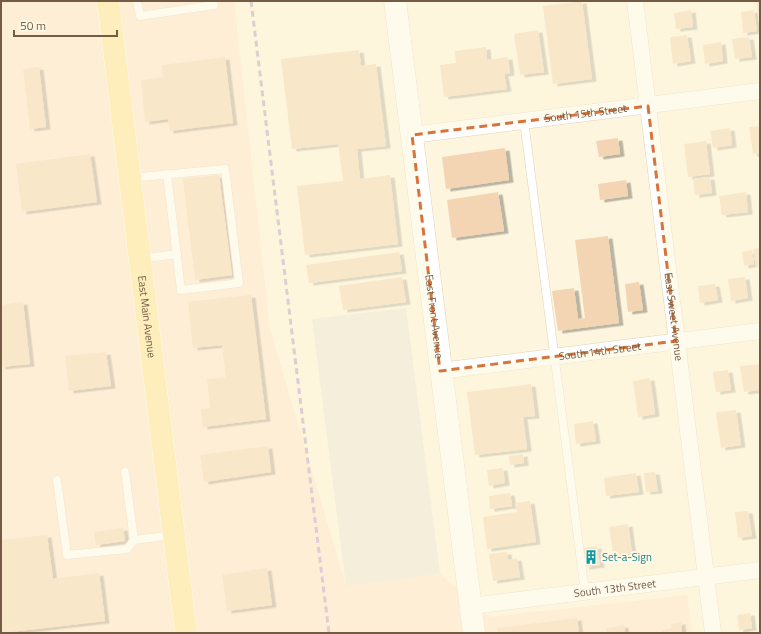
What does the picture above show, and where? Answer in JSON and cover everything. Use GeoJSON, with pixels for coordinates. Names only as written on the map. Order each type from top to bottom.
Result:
{"type":"FeatureCollection","features":[{"type":"Feature","properties":{"kind":"main road","name":"East Main Avenue"},"geometry":{"type":"LineString","coordinates":[[108,1],[186,633]]}},
{"type":"Feature","properties":{"kind":"street","name":"East Front Avenue"},"geometry":{"type":"LineString","coordinates":[[395,1],[440,372],[474,633]]}},
{"type":"Feature","properties":{"kind":"street","name":"East Sweet Avenue"},"geometry":{"type":"LineString","coordinates":[[635,1],[713,633]]}},
{"type":"Feature","properties":{"kind":"street","name":"South 15th Street"},"geometry":{"type":"LineString","coordinates":[[412,135],[760,92]]}},
{"type":"Feature","properties":{"kind":"street","name":"South 14th Street"},"geometry":{"type":"LineString","coordinates":[[440,372],[760,331]]}},
{"type":"Feature","properties":{"kind":"street","name":"South 13th Street"},"geometry":{"type":"LineString","coordinates":[[471,606],[760,570]]}},
{"type":"Feature","properties":{"kind":"lane"},"geometry":{"type":"LineString","coordinates":[[137,1],[140,16],[214,5],[213,1]]}},
{"type":"Feature","properties":{"kind":"lane"},"geometry":{"type":"LineString","coordinates":[[524,121],[585,592]]}},
{"type":"Feature","properties":{"kind":"lane"},"geometry":{"type":"LineString","coordinates":[[130,178],[167,174],[225,169],[239,283],[181,290],[167,174]]}},
{"type":"Feature","properties":{"kind":"lane"},"geometry":{"type":"LineString","coordinates":[[139,259],[177,254]]}},
{"type":"Feature","properties":{"kind":"lane"},"geometry":{"type":"LineString","coordinates":[[125,472],[134,540]]}},
{"type":"Feature","properties":{"kind":"lane"},"geometry":{"type":"LineString","coordinates":[[57,480],[67,555],[127,548],[134,540],[174,535]]}},
{"type":"Feature","properties":{"kind":"highlighted area"},"geometry":{"type":"Polygon","coordinates":[[[648,106],[676,341],[440,371],[412,135],[648,106]]]}},
{"type":"Feature","properties":{"kind":"shaded area"},"geometry":{"type":"Polygon","coordinates":[[[1,1],[234,1],[270,329],[346,586],[440,574],[490,617],[687,595],[692,633],[1,633],[1,1]]]}},
{"type":"Feature","properties":{"kind":"shaded area"},"geometry":{"type":"Polygon","coordinates":[[[406,308],[440,574],[346,586],[312,319],[406,308]]]}},
{"type":"Feature","properties":{"kind":"building"},"geometry":{"type":"Polygon","coordinates":[[[582,1],[592,79],[553,84],[543,6],[582,1]]]}},
{"type":"Feature","properties":{"kind":"building"},"geometry":{"type":"Polygon","coordinates":[[[756,1],[760,1],[760,22],[759,22],[756,1]]]}},
{"type":"Feature","properties":{"kind":"building"},"geometry":{"type":"Polygon","coordinates":[[[691,10],[693,27],[676,29],[674,13],[691,10]]]}},
{"type":"Feature","properties":{"kind":"building"},"geometry":{"type":"Polygon","coordinates":[[[754,10],[757,31],[743,33],[741,12],[754,10]]]}},
{"type":"Feature","properties":{"kind":"building"},"geometry":{"type":"Polygon","coordinates":[[[538,30],[544,72],[520,75],[514,34],[538,30]]]}},
{"type":"Feature","properties":{"kind":"building"},"geometry":{"type":"Polygon","coordinates":[[[687,35],[691,61],[673,64],[670,37],[687,35]]]}},
{"type":"Feature","properties":{"kind":"building"},"geometry":{"type":"Polygon","coordinates":[[[749,37],[752,57],[735,59],[732,39],[749,37]]]}},
{"type":"Feature","properties":{"kind":"building"},"geometry":{"type":"Polygon","coordinates":[[[721,42],[723,61],[705,64],[703,45],[721,42]]]}},
{"type":"Feature","properties":{"kind":"building"},"geometry":{"type":"Polygon","coordinates":[[[486,47],[487,60],[508,57],[510,73],[504,74],[507,89],[444,97],[440,65],[456,63],[455,51],[486,47]]]}},
{"type":"Feature","properties":{"kind":"building"},"geometry":{"type":"Polygon","coordinates":[[[359,50],[361,66],[376,64],[386,146],[357,149],[360,179],[390,175],[398,244],[305,255],[297,186],[343,181],[338,144],[292,149],[281,59],[359,50]]]}},
{"type":"Feature","properties":{"kind":"building"},"geometry":{"type":"Polygon","coordinates":[[[225,57],[233,123],[169,131],[168,119],[145,122],[141,80],[163,77],[162,65],[225,57]]]}},
{"type":"Feature","properties":{"kind":"building"},"geometry":{"type":"Polygon","coordinates":[[[39,67],[46,127],[30,129],[23,69],[39,67]]]}},
{"type":"Feature","properties":{"kind":"building"},"geometry":{"type":"Polygon","coordinates":[[[760,126],[760,153],[753,154],[749,127],[760,126]]]}},
{"type":"Feature","properties":{"kind":"building"},"geometry":{"type":"Polygon","coordinates":[[[730,128],[732,145],[713,148],[710,131],[730,128]]]}},
{"type":"Feature","properties":{"kind":"building"},"geometry":{"type":"Polygon","coordinates":[[[618,138],[620,154],[599,157],[596,141],[618,138]]]}},
{"type":"Feature","properties":{"kind":"building"},"geometry":{"type":"Polygon","coordinates":[[[706,141],[710,174],[688,177],[684,144],[706,141]]]}},
{"type":"Feature","properties":{"kind":"building"},"geometry":{"type":"Polygon","coordinates":[[[505,148],[509,180],[446,189],[442,157],[505,148]]]}},
{"type":"Feature","properties":{"kind":"building"},"geometry":{"type":"Polygon","coordinates":[[[90,154],[97,202],[22,212],[16,164],[90,154]]]}},
{"type":"Feature","properties":{"kind":"building"},"geometry":{"type":"Polygon","coordinates":[[[219,175],[232,275],[195,280],[183,179],[219,175]]]}},
{"type":"Feature","properties":{"kind":"building"},"geometry":{"type":"Polygon","coordinates":[[[710,177],[712,193],[695,195],[693,179],[710,177]]]}},
{"type":"Feature","properties":{"kind":"building"},"geometry":{"type":"Polygon","coordinates":[[[626,180],[628,196],[600,200],[598,184],[626,180]]]}},
{"type":"Feature","properties":{"kind":"building"},"geometry":{"type":"Polygon","coordinates":[[[498,192],[504,231],[452,238],[447,200],[498,192]]]}},
{"type":"Feature","properties":{"kind":"building"},"geometry":{"type":"Polygon","coordinates":[[[746,192],[748,212],[722,215],[719,196],[746,192]]]}},
{"type":"Feature","properties":{"kind":"building"},"geometry":{"type":"Polygon","coordinates":[[[608,236],[619,323],[558,331],[552,291],[574,288],[578,319],[585,318],[575,240],[608,236]]]}},
{"type":"Feature","properties":{"kind":"building"},"geometry":{"type":"Polygon","coordinates":[[[760,248],[760,265],[756,266],[753,249],[760,248]]]}},
{"type":"Feature","properties":{"kind":"building"},"geometry":{"type":"Polygon","coordinates":[[[752,250],[754,264],[744,266],[742,252],[752,250]]]}},
{"type":"Feature","properties":{"kind":"building"},"geometry":{"type":"Polygon","coordinates":[[[399,252],[402,271],[309,283],[306,265],[399,252]]]}},
{"type":"Feature","properties":{"kind":"building"},"geometry":{"type":"Polygon","coordinates":[[[402,277],[406,302],[343,310],[339,286],[402,277]]]}},
{"type":"Feature","properties":{"kind":"building"},"geometry":{"type":"Polygon","coordinates":[[[745,277],[748,298],[731,301],[728,279],[745,277]]]}},
{"type":"Feature","properties":{"kind":"building"},"geometry":{"type":"Polygon","coordinates":[[[639,282],[643,310],[628,312],[625,284],[639,282]]]}},
{"type":"Feature","properties":{"kind":"building"},"geometry":{"type":"Polygon","coordinates":[[[715,284],[718,300],[700,303],[698,286],[715,284]]]}},
{"type":"Feature","properties":{"kind":"building"},"geometry":{"type":"Polygon","coordinates":[[[251,295],[266,419],[203,427],[201,409],[210,408],[207,379],[226,377],[222,345],[193,348],[188,302],[251,295]]]}},
{"type":"Feature","properties":{"kind":"building"},"geometry":{"type":"Polygon","coordinates":[[[23,302],[30,364],[1,367],[1,305],[23,302]]]}},
{"type":"Feature","properties":{"kind":"building"},"geometry":{"type":"Polygon","coordinates":[[[106,352],[111,386],[69,391],[65,356],[106,352]]]}},
{"type":"Feature","properties":{"kind":"building"},"geometry":{"type":"Polygon","coordinates":[[[760,364],[760,390],[744,392],[740,366],[760,364]]]}},
{"type":"Feature","properties":{"kind":"building"},"geometry":{"type":"Polygon","coordinates":[[[728,370],[731,390],[716,392],[713,372],[728,370]]]}},
{"type":"Feature","properties":{"kind":"building"},"geometry":{"type":"Polygon","coordinates":[[[650,378],[655,414],[638,417],[633,381],[650,378]]]}},
{"type":"Feature","properties":{"kind":"building"},"geometry":{"type":"Polygon","coordinates":[[[531,384],[535,416],[523,417],[527,449],[475,455],[467,392],[531,384]]]}},
{"type":"Feature","properties":{"kind":"building"},"geometry":{"type":"Polygon","coordinates":[[[736,410],[741,445],[721,448],[716,412],[736,410]]]}},
{"type":"Feature","properties":{"kind":"building"},"geometry":{"type":"Polygon","coordinates":[[[593,421],[596,441],[576,444],[574,424],[593,421]]]}},
{"type":"Feature","properties":{"kind":"building"},"geometry":{"type":"Polygon","coordinates":[[[268,446],[271,472],[204,482],[200,455],[268,446]]]}},
{"type":"Feature","properties":{"kind":"building"},"geometry":{"type":"Polygon","coordinates":[[[523,454],[524,463],[510,465],[509,456],[523,454]]]}},
{"type":"Feature","properties":{"kind":"building"},"geometry":{"type":"Polygon","coordinates":[[[503,468],[505,483],[489,486],[487,470],[503,468]]]}},
{"type":"Feature","properties":{"kind":"building"},"geometry":{"type":"Polygon","coordinates":[[[655,472],[658,491],[646,492],[644,473],[655,472]]]}},
{"type":"Feature","properties":{"kind":"building"},"geometry":{"type":"Polygon","coordinates":[[[636,473],[639,492],[606,496],[604,478],[636,473]]]}},
{"type":"Feature","properties":{"kind":"building"},"geometry":{"type":"Polygon","coordinates":[[[510,493],[512,506],[490,509],[489,496],[510,493]]]}},
{"type":"Feature","properties":{"kind":"building"},"geometry":{"type":"Polygon","coordinates":[[[530,501],[536,542],[487,549],[483,517],[517,512],[515,503],[530,501]]]}},
{"type":"Feature","properties":{"kind":"building"},"geometry":{"type":"Polygon","coordinates":[[[748,511],[752,536],[738,538],[735,512],[748,511]]]}},
{"type":"Feature","properties":{"kind":"building"},"geometry":{"type":"Polygon","coordinates":[[[628,524],[632,553],[613,555],[609,527],[628,524]]]}},
{"type":"Feature","properties":{"kind":"building"},"geometry":{"type":"Polygon","coordinates":[[[123,528],[125,541],[96,545],[94,532],[123,528]]]}},
{"type":"Feature","properties":{"kind":"building"},"geometry":{"type":"Polygon","coordinates":[[[47,535],[53,579],[99,573],[105,621],[1,633],[1,540],[47,535]]]}},
{"type":"Feature","properties":{"kind":"building","name":"Set-a-Sign"},"geometry":{"type":"Polygon","coordinates":[[[597,546],[600,565],[585,567],[583,548],[597,546]]]}},
{"type":"Feature","properties":{"kind":"building"},"geometry":{"type":"Polygon","coordinates":[[[507,552],[508,560],[517,558],[520,577],[493,581],[489,554],[507,552]]]}},
{"type":"Feature","properties":{"kind":"building"},"geometry":{"type":"Polygon","coordinates":[[[267,568],[272,605],[227,611],[222,575],[267,568]]]}},
{"type":"Feature","properties":{"kind":"building"},"geometry":{"type":"Polygon","coordinates":[[[750,613],[752,628],[739,630],[737,615],[750,613]]]}},
{"type":"Feature","properties":{"kind":"building"},"geometry":{"type":"Polygon","coordinates":[[[577,618],[579,633],[498,633],[497,628],[577,618]]]}},
{"type":"Feature","properties":{"kind":"building"},"geometry":{"type":"Polygon","coordinates":[[[681,622],[682,633],[662,633],[662,630],[672,628],[671,624],[681,622]]]}},
{"type":"Feature","properties":{"kind":"building"},"geometry":{"type":"Polygon","coordinates":[[[624,625],[625,633],[607,633],[606,628],[624,625]]]}},
{"type":"Feature","properties":{"kind":"railway"},"geometry":{"type":"LineString","coordinates":[[251,1],[329,633]]}},
{"type":"Feature","properties":{"kind":"place","name":"Set-a-Sign"},"geometry":{"type":"Point","coordinates":[591,557]}}]}
